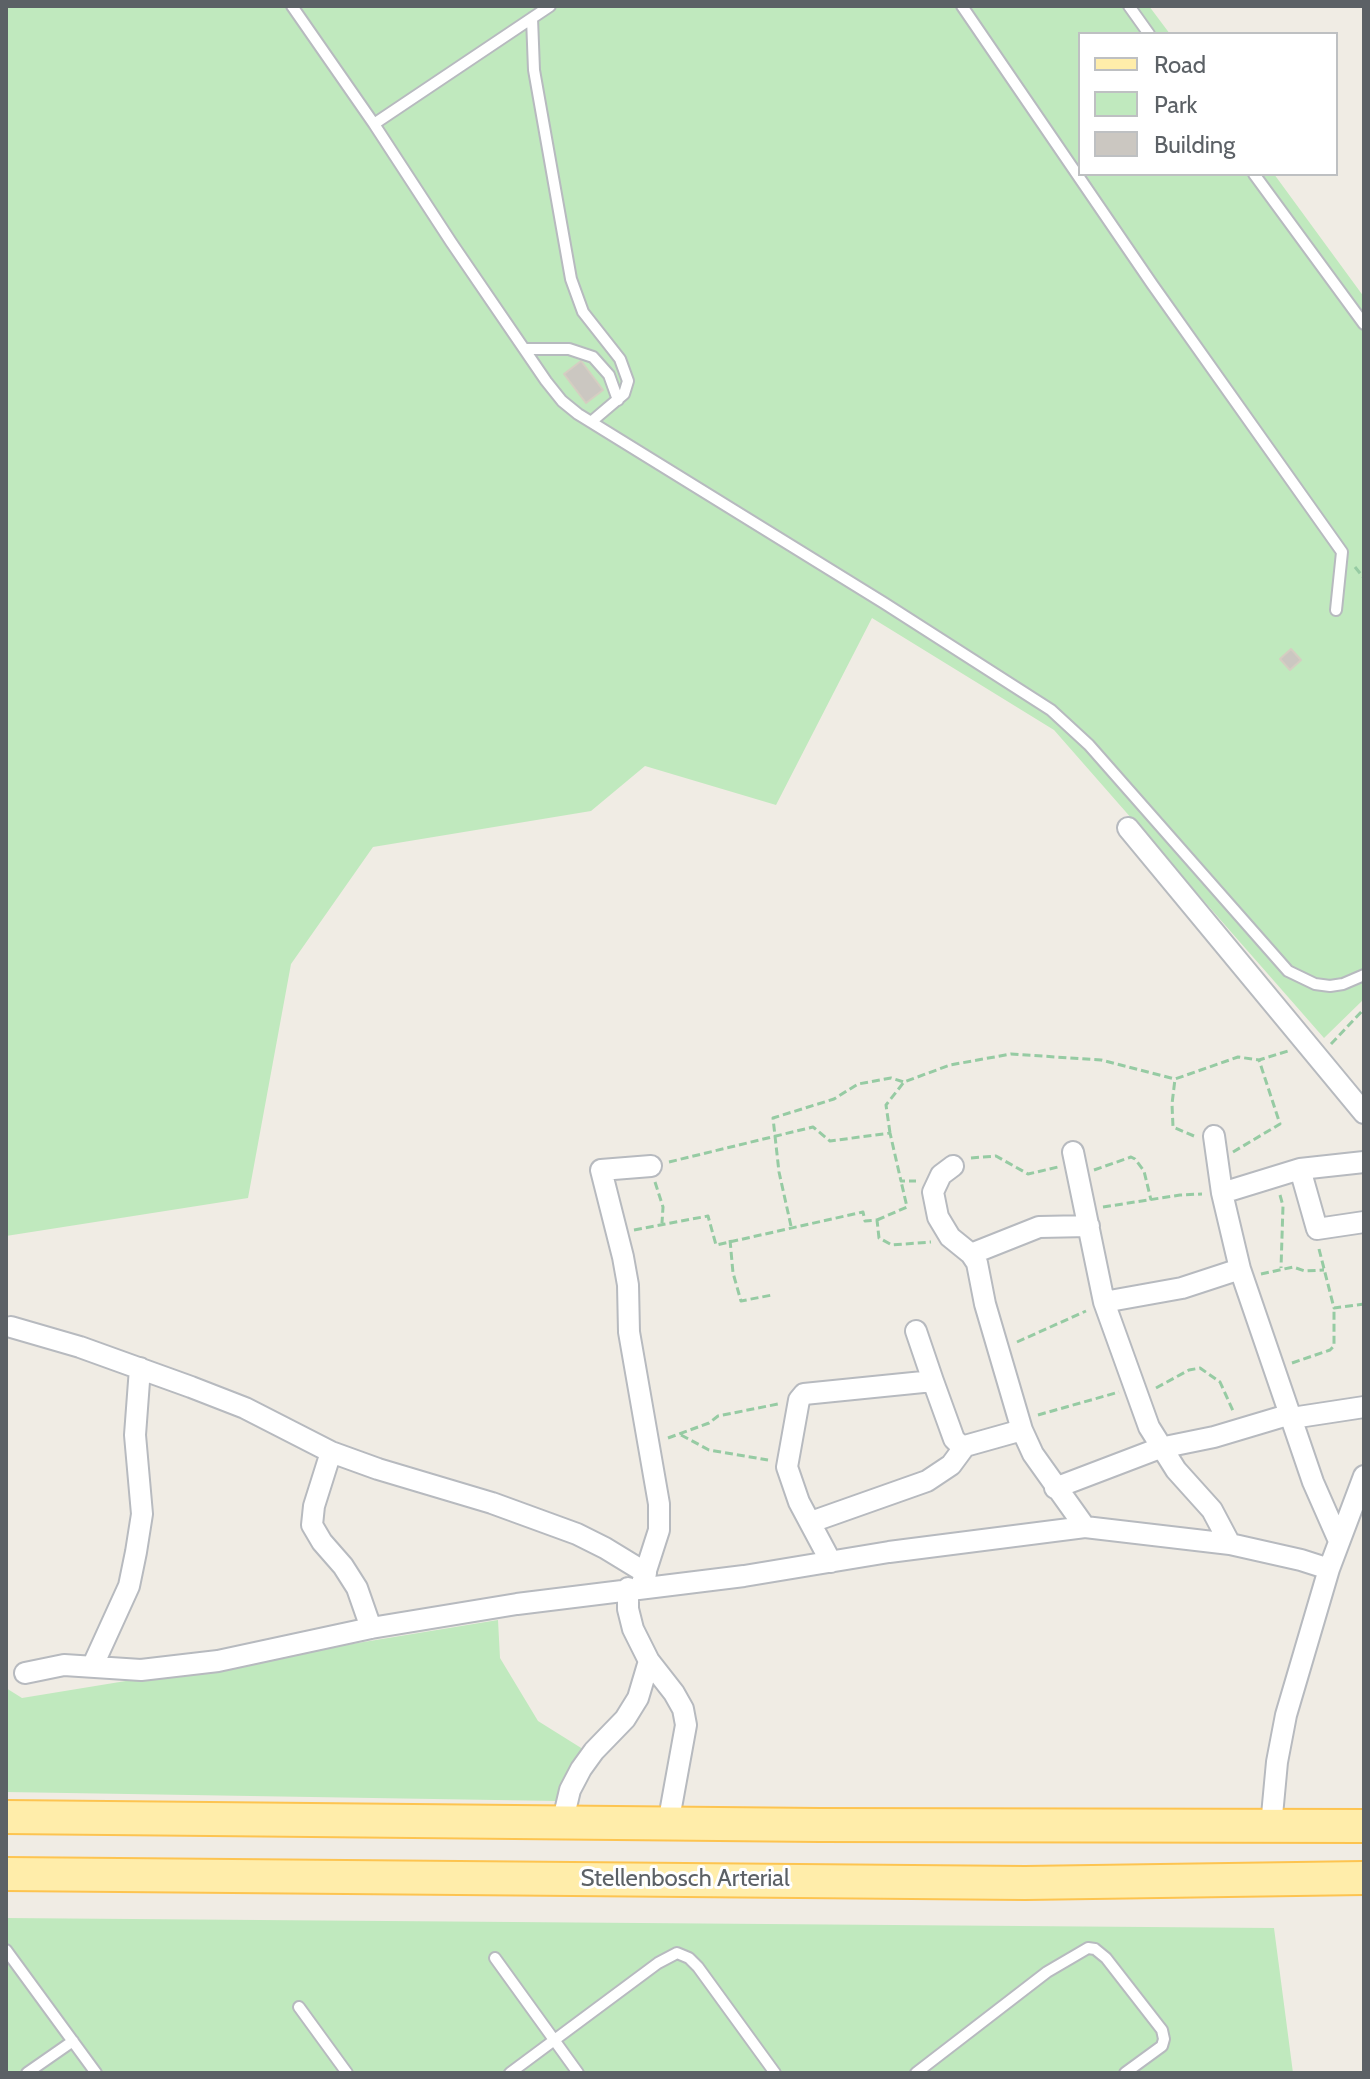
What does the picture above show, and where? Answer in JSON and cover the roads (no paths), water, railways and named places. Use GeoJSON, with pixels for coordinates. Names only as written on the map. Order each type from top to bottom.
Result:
{"type":"FeatureCollection","features":[{"type":"Feature","properties":{"kind":"main road"},"geometry":{"type":"LineString","coordinates":[[6,1817],[562,1824],[1364,1826]]}},
{"type":"Feature","properties":{"kind":"main road","name":"Stellenbosch Arterial"},"geometry":{"type":"LineString","coordinates":[[6,1874],[1025,1883],[1364,1878]]}},
{"type":"Feature","properties":{"kind":"street"},"geometry":{"type":"LineString","coordinates":[[1128,828],[1364,1113]]}},
{"type":"Feature","properties":{"kind":"street"},"geometry":{"type":"LineString","coordinates":[[1214,1136],[1222,1193],[1242,1274],[1317,1492],[1339,1541]]}},
{"type":"Feature","properties":{"kind":"street"},"geometry":{"type":"LineString","coordinates":[[1073,1152],[1104,1302],[1136,1394],[1160,1448],[1212,1510],[1230,1544]]}},
{"type":"Feature","properties":{"kind":"street"},"geometry":{"type":"LineString","coordinates":[[1222,1193],[1300,1169],[1364,1162]]}},
{"type":"Feature","properties":{"kind":"street"},"geometry":{"type":"LineString","coordinates":[[651,1166],[601,1170],[628,1285],[629,1332],[659,1504],[659,1530],[628,1609],[633,1629],[649,1661],[683,1709],[686,1725],[668,1824]]}},
{"type":"Feature","properties":{"kind":"street"},"geometry":{"type":"LineString","coordinates":[[953,1166],[936,1183],[934,1207],[950,1237],[971,1254],[980,1272],[985,1304],[998,1349],[1022,1430],[1033,1454],[1085,1527]]}},
{"type":"Feature","properties":{"kind":"street"},"geometry":{"type":"LineString","coordinates":[[1300,1169],[1317,1229],[1364,1222]]}},
{"type":"Feature","properties":{"kind":"street"},"geometry":{"type":"LineString","coordinates":[[971,1254],[1039,1227],[1087,1218]]}},
{"type":"Feature","properties":{"kind":"street"},"geometry":{"type":"LineString","coordinates":[[1104,1302],[1242,1274]]}},
{"type":"Feature","properties":{"kind":"street"},"geometry":{"type":"LineString","coordinates":[[11,1327],[140,1368],[245,1408],[331,1452],[492,1503],[577,1534],[605,1548],[638,1583]]}},
{"type":"Feature","properties":{"kind":"street"},"geometry":{"type":"LineString","coordinates":[[916,1331],[954,1439],[965,1446]]}},
{"type":"Feature","properties":{"kind":"street"},"geometry":{"type":"LineString","coordinates":[[93,1665],[129,1586],[136,1552],[142,1514],[135,1435],[140,1368]]}},
{"type":"Feature","properties":{"kind":"street"},"geometry":{"type":"LineString","coordinates":[[831,1562],[791,1482],[788,1459],[799,1400],[804,1394],[933,1381]]}},
{"type":"Feature","properties":{"kind":"street"},"geometry":{"type":"LineString","coordinates":[[1055,1488],[1160,1448],[1292,1416],[1364,1407]]}},
{"type":"Feature","properties":{"kind":"street"},"geometry":{"type":"LineString","coordinates":[[811,1522],[927,1481],[951,1465],[965,1446],[1022,1430]]}},
{"type":"Feature","properties":{"kind":"street"},"geometry":{"type":"LineString","coordinates":[[331,1452],[314,1506],[312,1525],[357,1588],[371,1628]]}},
{"type":"Feature","properties":{"kind":"street"},"geometry":{"type":"LineString","coordinates":[[1271,1826],[1277,1762],[1286,1715],[1329,1569],[1364,1476]]}},
{"type":"Feature","properties":{"kind":"street"},"geometry":{"type":"LineString","coordinates":[[25,1673],[64,1665],[141,1670],[218,1661],[371,1628],[638,1583],[744,1576],[1085,1527],[1230,1544],[1329,1569]]}},
{"type":"Feature","properties":{"kind":"street"},"geometry":{"type":"LineString","coordinates":[[562,1824],[565,1804],[581,1769],[632,1708],[644,1684],[649,1661]]}},
{"type":"Feature","properties":{"kind":"lane"},"geometry":{"type":"LineString","coordinates":[[292,6],[562,401],[1051,710],[1089,745],[1288,971],[1315,984],[1330,986],[1364,975]]}},
{"type":"Feature","properties":{"kind":"lane"},"geometry":{"type":"LineString","coordinates":[[374,124],[550,6]]}},
{"type":"Feature","properties":{"kind":"lane"},"geometry":{"type":"LineString","coordinates":[[962,6],[1078,176]]}},
{"type":"Feature","properties":{"kind":"lane"},"geometry":{"type":"LineString","coordinates":[[1129,6],[1148,32]]}},
{"type":"Feature","properties":{"kind":"lane"},"geometry":{"type":"LineString","coordinates":[[532,18],[534,70],[571,279],[589,323],[613,348],[626,370],[627,387],[618,400],[591,422]]}},
{"type":"Feature","properties":{"kind":"lane"},"geometry":{"type":"LineString","coordinates":[[1078,176],[1342,552],[1336,610]]}},
{"type":"Feature","properties":{"kind":"lane"},"geometry":{"type":"LineString","coordinates":[[1255,176],[1364,324]]}},
{"type":"Feature","properties":{"kind":"lane"},"geometry":{"type":"LineString","coordinates":[[525,349],[569,349],[593,357],[609,375],[618,400]]}},
{"type":"Feature","properties":{"kind":"lane"},"geometry":{"type":"LineString","coordinates":[[916,2073],[1047,1972],[1088,1948],[1095,1949],[1106,1958],[1162,2030],[1162,2046],[1125,2073]]}},
{"type":"Feature","properties":{"kind":"lane"},"geometry":{"type":"LineString","coordinates":[[6,1950],[96,2073]]}},
{"type":"Feature","properties":{"kind":"lane"},"geometry":{"type":"LineString","coordinates":[[510,2073],[658,1963],[670,1956],[683,1954],[698,1967],[775,2073]]}},
{"type":"Feature","properties":{"kind":"lane"},"geometry":{"type":"LineString","coordinates":[[495,1958],[578,2073]]}},
{"type":"Feature","properties":{"kind":"lane"},"geometry":{"type":"LineString","coordinates":[[299,2007],[347,2073]]}},
{"type":"Feature","properties":{"kind":"lane"},"geometry":{"type":"LineString","coordinates":[[27,2073],[73,2041]]}}]}
